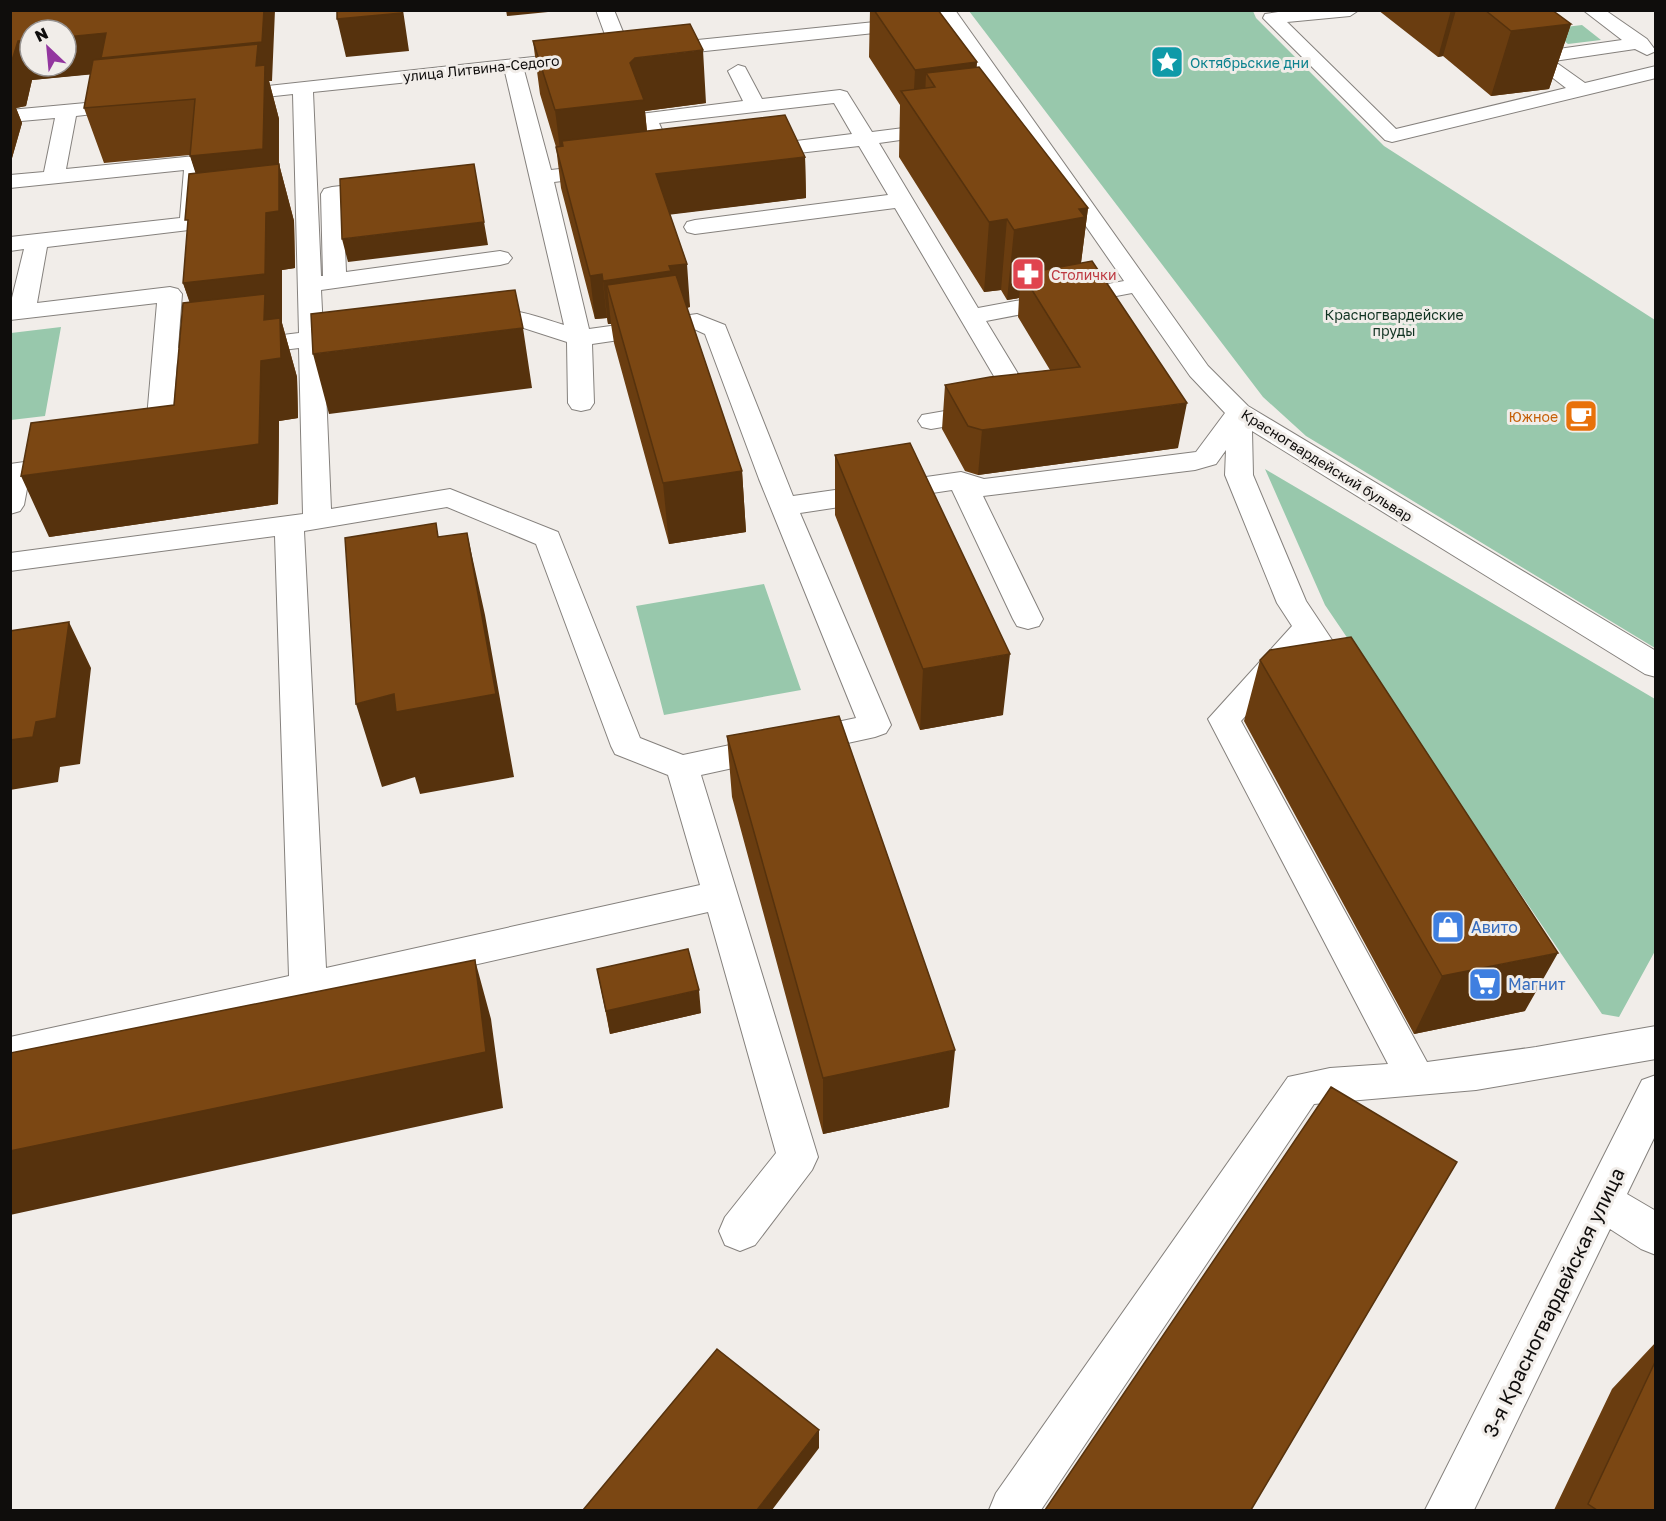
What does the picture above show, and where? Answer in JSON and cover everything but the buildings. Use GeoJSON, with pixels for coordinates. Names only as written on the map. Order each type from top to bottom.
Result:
{"type":"FeatureCollection","features":[{"type":"Feature","properties":{"kind":"street"},"geometry":{"type":"LineString","coordinates":[[605,10],[622,54]]}},
{"type":"Feature","properties":{"kind":"street"},"geometry":{"type":"LineString","coordinates":[[1350,10],[1272,18],[1392,136],[1656,72]]}},
{"type":"Feature","properties":{"kind":"street"},"geometry":{"type":"LineString","coordinates":[[1592,10],[1656,55]]}},
{"type":"Feature","properties":{"kind":"street","name":"улица Литвина-Седого"},"geometry":{"type":"LineString","coordinates":[[209,97],[622,54],[841,23],[948,15]]}},
{"type":"Feature","properties":{"kind":"street","name":"Красногвардейский бульвар"},"geometry":{"type":"LineString","coordinates":[[948,15],[1011,121],[1138,285],[1198,371],[1239,412],[1656,666]]}},
{"type":"Feature","properties":{"kind":"street"},"geometry":{"type":"LineString","coordinates":[[1582,90],[1537,58],[1640,43]]}},
{"type":"Feature","properties":{"kind":"street"},"geometry":{"type":"LineString","coordinates":[[513,65],[542,177],[579,338],[581,403]]}},
{"type":"Feature","properties":{"kind":"street"},"geometry":{"type":"LineString","coordinates":[[738,71],[755,106]]}},
{"type":"Feature","properties":{"kind":"street"},"geometry":{"type":"LineString","coordinates":[[303,87],[311,338],[303,522],[308,988]]}},
{"type":"Feature","properties":{"kind":"street"},"geometry":{"type":"LineString","coordinates":[[665,162],[647,118],[840,96],[1024,405],[931,421]]}},
{"type":"Feature","properties":{"kind":"street"},"geometry":{"type":"LineString","coordinates":[[10,116],[150,103]]}},
{"type":"Feature","properties":{"kind":"street"},"geometry":{"type":"LineString","coordinates":[[54,177],[67,111]]}},
{"type":"Feature","properties":{"kind":"street"},"geometry":{"type":"LineString","coordinates":[[736,154],[968,126]]}},
{"type":"Feature","properties":{"kind":"street"},"geometry":{"type":"LineString","coordinates":[[643,165],[689,160]]}},
{"type":"Feature","properties":{"kind":"street"},"geometry":{"type":"LineString","coordinates":[[10,182],[195,162],[190,223]]}},
{"type":"Feature","properties":{"kind":"street"},"geometry":{"type":"LineString","coordinates":[[542,177],[620,168]]}},
{"type":"Feature","properties":{"kind":"street"},"geometry":{"type":"LineString","coordinates":[[335,281],[332,194],[400,187]]}},
{"type":"Feature","properties":{"kind":"street"},"geometry":{"type":"LineString","coordinates":[[695,227],[902,200]]}},
{"type":"Feature","properties":{"kind":"street"},"geometry":{"type":"LineString","coordinates":[[282,213],[307,210]]}},
{"type":"Feature","properties":{"kind":"street"},"geometry":{"type":"LineString","coordinates":[[10,244],[247,217]]}},
{"type":"Feature","properties":{"kind":"street"},"geometry":{"type":"LineString","coordinates":[[37,241],[17,313],[170,294],[157,452],[134,455]]}},
{"type":"Feature","properties":{"kind":"street"},"geometry":{"type":"LineString","coordinates":[[310,284],[500,258]]}},
{"type":"Feature","properties":{"kind":"street"},"geometry":{"type":"LineString","coordinates":[[972,316],[1138,285]]}},
{"type":"Feature","properties":{"kind":"street"},"geometry":{"type":"LineString","coordinates":[[10,562],[303,522],[450,498],[548,538],[627,746],[682,767],[876,725],[786,506],[757,445],[716,330],[697,321],[579,338],[506,315],[449,321]]}},
{"type":"Feature","properties":{"kind":"street"},"geometry":{"type":"LineString","coordinates":[[165,357],[380,330]]}},
{"type":"Feature","properties":{"kind":"street"},"geometry":{"type":"LineString","coordinates":[[786,506],[961,480],[981,488],[1195,462],[1206,458],[1239,412]]}},
{"type":"Feature","properties":{"kind":"street"},"geometry":{"type":"LineString","coordinates":[[1239,412],[1239,475],[1292,603],[1335,666]]}},
{"type":"Feature","properties":{"kind":"street"},"geometry":{"type":"LineString","coordinates":[[10,505],[14,472],[87,462]]}},
{"type":"Feature","properties":{"kind":"street"},"geometry":{"type":"LineString","coordinates":[[961,480],[1028,619]]}},
{"type":"Feature","properties":{"kind":"street"},"geometry":{"type":"LineString","coordinates":[[1308,627],[1224,719],[1416,1080]]}},
{"type":"Feature","properties":{"kind":"street"},"geometry":{"type":"LineString","coordinates":[[682,767],[722,895],[798,1157],[740,1231]]}},
{"type":"Feature","properties":{"kind":"street"},"geometry":{"type":"LineString","coordinates":[[10,1054],[722,895]]}},
{"type":"Feature","properties":{"kind":"street"},"geometry":{"type":"LineString","coordinates":[[1013,1510],[1302,1089],[1321,1085],[1416,1080],[1590,1055],[1656,1042]]}},
{"type":"Feature","properties":{"kind":"street","name":"3-я Красногвардейская улица"},"geometry":{"type":"LineString","coordinates":[[1449,1510],[1604,1202],[1656,1092]]}},
{"type":"Feature","properties":{"kind":"street"},"geometry":{"type":"LineString","coordinates":[[1604,1202],[1656,1235]]}},
{"type":"Feature","properties":{"kind":"green space","name":"Красногвардейские пруды"},"geometry":{"type":"Polygon","coordinates":[[[969,11],[1253,11],[1256,18],[1384,146],[1655,320],[1655,648],[1306,436],[1263,397],[969,11]]]}},
{"type":"Feature","properties":{"kind":"green space"},"geometry":{"type":"Polygon","coordinates":[[[1582,25],[1601,40],[1568,44],[1549,29],[1582,25]]]}},
{"type":"Feature","properties":{"kind":"green space"},"geometry":{"type":"Polygon","coordinates":[[[61,327],[45,416],[11,420],[11,333],[61,327]]]}},
{"type":"Feature","properties":{"kind":"green space"},"geometry":{"type":"Polygon","coordinates":[[[1265,469],[1655,699],[1655,951],[1619,1017],[1602,1014],[1325,605],[1265,469]]]}},
{"type":"Feature","properties":{"kind":"green space"},"geometry":{"type":"Polygon","coordinates":[[[764,584],[801,690],[664,715],[636,606],[764,584]]]}},
{"type":"Feature","properties":{"kind":"place","name":"Октябрьские дни"},"geometry":{"type":"Point","coordinates":[1167,62]}},
{"type":"Feature","properties":{"kind":"place","name":"Столички"},"geometry":{"type":"Point","coordinates":[1028,274]}},
{"type":"Feature","properties":{"kind":"place","name":"Южное"},"geometry":{"type":"Point","coordinates":[1581,416]}},
{"type":"Feature","properties":{"kind":"place","name":"Авито"},"geometry":{"type":"Point","coordinates":[1448,927]}},
{"type":"Feature","properties":{"kind":"place","name":"Магнит"},"geometry":{"type":"Point","coordinates":[1485,984]}}]}
